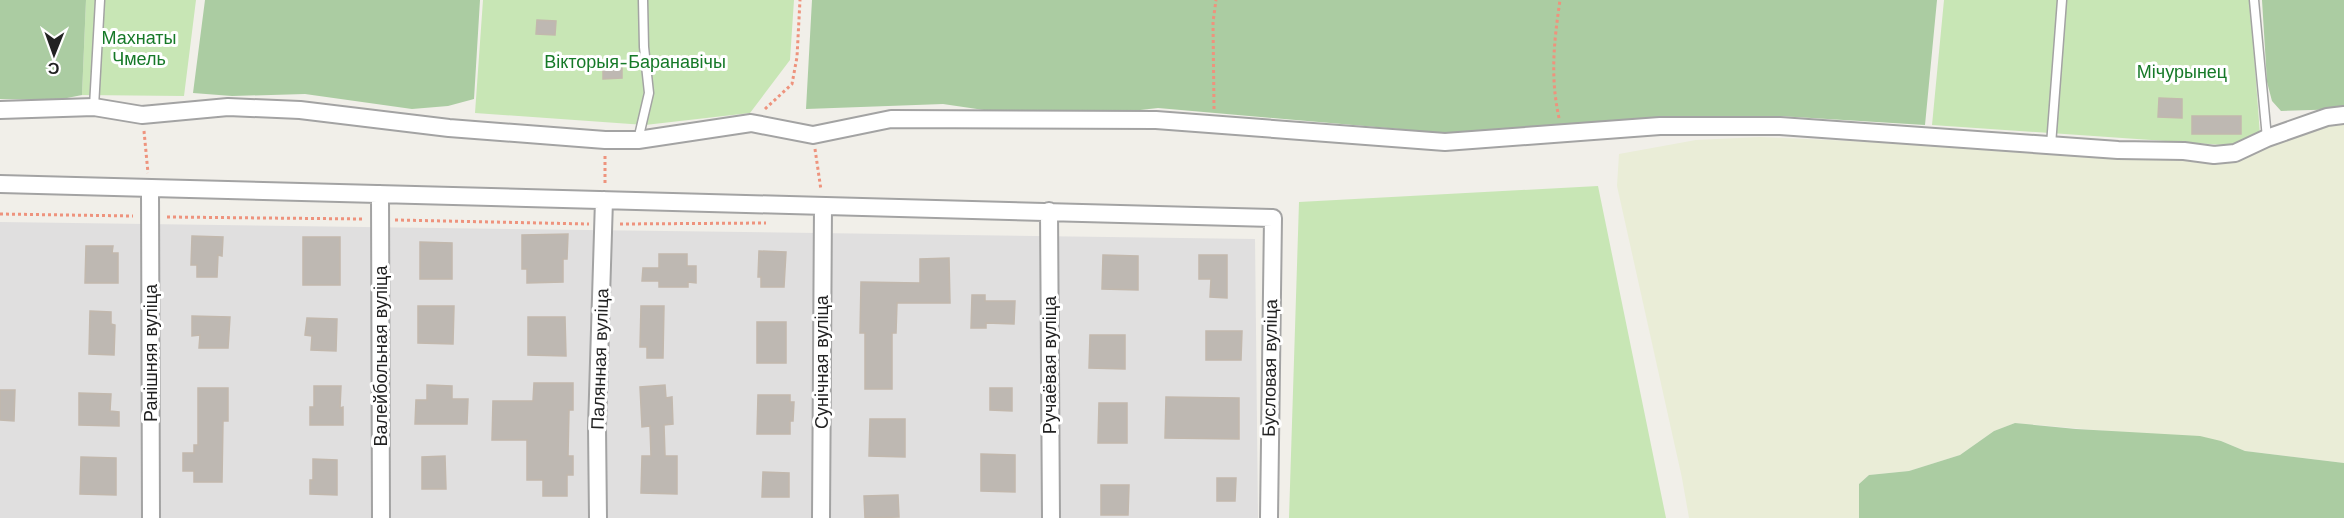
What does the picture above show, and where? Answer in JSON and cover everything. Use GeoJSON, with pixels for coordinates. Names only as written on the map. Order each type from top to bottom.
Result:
{"type":"FeatureCollection","features":[{"type":"Feature","properties":{"kind":"street"},"geometry":{"type":"LineString","coordinates":[[0,111],[94,107],[142,115],[228,107],[288,110],[470,130],[605,140],[638,140],[751,123],[813,135],[891,119],[1156,120],[1445,142],[1660,126],[1780,126],[2118,150],[2184,151],[2214,155],[2235,153],[2267,138],[2327,117],[2344,115]]}},
{"type":"Feature","properties":{"kind":"street"},"geometry":{"type":"LineString","coordinates":[[0,184],[1049,211]]}},
{"type":"Feature","properties":{"kind":"street","name":"Ранішняя вуліца"},"geometry":{"type":"LineString","coordinates":[[150,189],[151,518]]}},
{"type":"Feature","properties":{"kind":"street","name":"Валейбольная вуліца"},"geometry":{"type":"LineString","coordinates":[[380,194],[381,518]]}},
{"type":"Feature","properties":{"kind":"street","name":"Палянная вуліца"},"geometry":{"type":"LineString","coordinates":[[598,518],[597,427],[604,200]]}},
{"type":"Feature","properties":{"kind":"street","name":"Сунічная вуліца"},"geometry":{"type":"LineString","coordinates":[[821,518],[823,206]]}},
{"type":"Feature","properties":{"kind":"street","name":"Бусловая вуліца"},"geometry":{"type":"LineString","coordinates":[[1049,211],[1273,218],[1269,518]]}},
{"type":"Feature","properties":{"kind":"street","name":"Ручаёвая вуліца"},"geometry":{"type":"LineString","coordinates":[[1049,211],[1051,518]]}},
{"type":"Feature","properties":{"kind":"lane"},"geometry":{"type":"LineString","coordinates":[[94,107],[100,0]]}},
{"type":"Feature","properties":{"kind":"lane"},"geometry":{"type":"LineString","coordinates":[[638,140],[649,93],[644,48],[643,0]]}},
{"type":"Feature","properties":{"kind":"lane"},"geometry":{"type":"LineString","coordinates":[[2051,145],[2062,0]]}},
{"type":"Feature","properties":{"kind":"lane"},"geometry":{"type":"LineString","coordinates":[[2254,0],[2267,138]]}},
{"type":"Feature","properties":{"kind":"path"},"geometry":{"type":"LineString","coordinates":[[751,123],[792,84],[797,57],[800,0]]}},
{"type":"Feature","properties":{"kind":"path"},"geometry":{"type":"LineString","coordinates":[[1214,125],[1213,22],[1216,0]]}},
{"type":"Feature","properties":{"kind":"path"},"geometry":{"type":"LineString","coordinates":[[1560,0],[1554,39],[1553,90],[1563,135]]}},
{"type":"Feature","properties":{"kind":"path"},"geometry":{"type":"LineString","coordinates":[[142,115],[150,189]]}},
{"type":"Feature","properties":{"kind":"path"},"geometry":{"type":"LineString","coordinates":[[813,135],[823,206]]}},
{"type":"Feature","properties":{"kind":"path"},"geometry":{"type":"LineString","coordinates":[[604,200],[605,140]]}},
{"type":"Feature","properties":{"kind":"path"},"geometry":{"type":"LineString","coordinates":[[0,214],[604,225],[777,222]]}},
{"type":"Feature","properties":{"kind":"shaded area"},"geometry":{"type":"Polygon","coordinates":[[[0,222],[1255,239],[1258,518],[0,518],[0,222]]]}},
{"type":"Feature","properties":{"kind":"green space"},"geometry":{"type":"Polygon","coordinates":[[[0,0],[86,0],[82,95],[57,100],[0,99],[0,0]]]}},
{"type":"Feature","properties":{"kind":"green space","name":"Махнаты Чмель"},"geometry":{"type":"Polygon","coordinates":[[[86,0],[196,0],[184,96],[82,95],[86,0]]]}},
{"type":"Feature","properties":{"kind":"green space"},"geometry":{"type":"Polygon","coordinates":[[[205,0],[480,0],[474,99],[448,106],[412,109],[305,94],[232,96],[193,93],[205,0]]]}},
{"type":"Feature","properties":{"kind":"green space","name":"Вікторыя-Баранавічы"},"geometry":{"type":"Polygon","coordinates":[[[483,0],[794,0],[790,60],[750,113],[645,125],[475,113],[483,0]]]}},
{"type":"Feature","properties":{"kind":"green space"},"geometry":{"type":"Polygon","coordinates":[[[812,0],[1937,0],[1925,125],[1779,116],[1659,117],[1445,133],[1158,108],[1051,120],[943,104],[806,109],[812,0]]]}},
{"type":"Feature","properties":{"kind":"green space","name":"Мічурынец"},"geometry":{"type":"Polygon","coordinates":[[[1944,0],[2250,0],[2260,135],[2238,146],[1932,125],[1944,0]]]}},
{"type":"Feature","properties":{"kind":"green space"},"geometry":{"type":"Polygon","coordinates":[[[2262,0],[2344,0],[2344,109],[2281,111],[2272,101],[2267,82],[2262,0]]]}},
{"type":"Feature","properties":{"kind":"green space"},"geometry":{"type":"Polygon","coordinates":[[[2344,123],[2344,463],[2245,451],[2221,441],[2015,423],[1994,431],[1960,455],[1909,471],[1869,475],[1859,484],[1859,518],[1689,518],[1617,186],[1619,154],[1696,140],[1760,137],[2228,163],[2323,127],[2344,123]]]}},
{"type":"Feature","properties":{"kind":"green space"},"geometry":{"type":"Polygon","coordinates":[[[1598,186],[1666,518],[1289,518],[1299,202],[1598,186]]]}},
{"type":"Feature","properties":{"kind":"green space"},"geometry":{"type":"Polygon","coordinates":[[[2015,423],[2200,436],[2221,441],[2245,451],[2344,463],[2344,518],[1859,518],[1859,484],[1869,475],[1909,471],[1960,455],[1994,431],[2015,423]]]}},
{"type":"Feature","properties":{"kind":"building"},"geometry":{"type":"Polygon","coordinates":[[[537,20],[556,21],[555,35],[536,34],[537,20]]]}},
{"type":"Feature","properties":{"kind":"building"},"geometry":{"type":"Polygon","coordinates":[[[622,65],[622,78],[603,79],[603,66],[622,65]]]}},
{"type":"Feature","properties":{"kind":"building"},"geometry":{"type":"Polygon","coordinates":[[[2159,98],[2182,99],[2182,118],[2158,117],[2159,98]]]}},
{"type":"Feature","properties":{"kind":"building"},"geometry":{"type":"Polygon","coordinates":[[[2192,116],[2241,116],[2241,134],[2192,134],[2192,116]]]}},
{"type":"Feature","properties":{"kind":"building"},"geometry":{"type":"Polygon","coordinates":[[[568,234],[567,259],[563,259],[563,282],[527,283],[527,269],[522,269],[522,235],[568,234]]]}},
{"type":"Feature","properties":{"kind":"building"},"geometry":{"type":"Polygon","coordinates":[[[192,236],[223,237],[222,256],[218,255],[217,277],[197,277],[197,265],[191,265],[192,236]]]}},
{"type":"Feature","properties":{"kind":"building"},"geometry":{"type":"Polygon","coordinates":[[[303,237],[340,237],[340,285],[303,285],[303,237]]]}},
{"type":"Feature","properties":{"kind":"building"},"geometry":{"type":"Polygon","coordinates":[[[420,242],[452,243],[452,279],[420,279],[420,242]]]}},
{"type":"Feature","properties":{"kind":"building"},"geometry":{"type":"Polygon","coordinates":[[[86,246],[113,246],[112,253],[118,253],[118,283],[85,283],[86,246]]]}},
{"type":"Feature","properties":{"kind":"building"},"geometry":{"type":"Polygon","coordinates":[[[759,251],[786,252],[784,287],[761,287],[761,277],[758,277],[759,251]]]}},
{"type":"Feature","properties":{"kind":"building"},"geometry":{"type":"Polygon","coordinates":[[[659,254],[687,254],[687,266],[696,266],[696,283],[688,282],[688,287],[659,287],[659,281],[642,281],[643,268],[659,268],[659,254]]]}},
{"type":"Feature","properties":{"kind":"building"},"geometry":{"type":"Polygon","coordinates":[[[1103,255],[1138,256],[1138,290],[1102,289],[1103,255]]]}},
{"type":"Feature","properties":{"kind":"building"},"geometry":{"type":"Polygon","coordinates":[[[1199,255],[1227,255],[1227,298],[1210,297],[1211,279],[1199,279],[1199,255]]]}},
{"type":"Feature","properties":{"kind":"building"},"geometry":{"type":"Polygon","coordinates":[[[949,258],[950,303],[897,303],[896,333],[892,333],[892,389],[865,389],[865,333],[860,333],[861,282],[920,283],[920,259],[949,258]]]}},
{"type":"Feature","properties":{"kind":"building"},"geometry":{"type":"Polygon","coordinates":[[[972,295],[985,295],[985,301],[1015,301],[1014,324],[986,323],[986,328],[971,328],[972,295]]]}},
{"type":"Feature","properties":{"kind":"building"},"geometry":{"type":"Polygon","coordinates":[[[418,306],[454,306],[453,344],[418,343],[418,306]]]}},
{"type":"Feature","properties":{"kind":"building"},"geometry":{"type":"Polygon","coordinates":[[[641,306],[664,306],[663,358],[647,358],[647,347],[640,347],[641,306]]]}},
{"type":"Feature","properties":{"kind":"building"},"geometry":{"type":"Polygon","coordinates":[[[90,311],[111,312],[111,324],[115,325],[114,355],[89,354],[90,311]]]}},
{"type":"Feature","properties":{"kind":"building"},"geometry":{"type":"Polygon","coordinates":[[[192,316],[230,317],[228,348],[199,348],[200,335],[192,336],[192,316]]]}},
{"type":"Feature","properties":{"kind":"building"},"geometry":{"type":"Polygon","coordinates":[[[528,317],[565,317],[566,356],[528,355],[528,317]]]}},
{"type":"Feature","properties":{"kind":"building"},"geometry":{"type":"Polygon","coordinates":[[[307,318],[337,319],[336,351],[311,350],[312,336],[305,335],[307,318]]]}},
{"type":"Feature","properties":{"kind":"building"},"geometry":{"type":"Polygon","coordinates":[[[757,322],[786,322],[786,363],[757,363],[757,322]]]}},
{"type":"Feature","properties":{"kind":"building"},"geometry":{"type":"Polygon","coordinates":[[[1206,331],[1242,331],[1241,360],[1206,360],[1206,331]]]}},
{"type":"Feature","properties":{"kind":"building"},"geometry":{"type":"Polygon","coordinates":[[[1090,335],[1125,335],[1125,369],[1089,368],[1090,335]]]}},
{"type":"Feature","properties":{"kind":"building"},"geometry":{"type":"Polygon","coordinates":[[[534,383],[573,383],[573,410],[569,410],[568,456],[573,456],[573,475],[567,475],[567,496],[543,496],[543,480],[527,480],[527,440],[492,440],[493,401],[533,401],[534,383]]]}},
{"type":"Feature","properties":{"kind":"building"},"geometry":{"type":"Polygon","coordinates":[[[427,385],[452,386],[452,399],[468,399],[467,424],[415,424],[416,400],[427,400],[427,385]]]}},
{"type":"Feature","properties":{"kind":"building"},"geometry":{"type":"Polygon","coordinates":[[[665,385],[666,398],[672,397],[673,424],[664,425],[665,456],[677,456],[677,494],[641,493],[642,456],[651,456],[650,426],[642,427],[640,387],[665,385]]]}},
{"type":"Feature","properties":{"kind":"building"},"geometry":{"type":"Polygon","coordinates":[[[314,386],[341,386],[340,408],[343,407],[343,425],[310,425],[310,407],[314,407],[314,386]]]}},
{"type":"Feature","properties":{"kind":"building"},"geometry":{"type":"Polygon","coordinates":[[[198,388],[228,388],[228,421],[223,421],[222,482],[194,482],[194,471],[183,471],[183,453],[194,453],[194,445],[198,445],[198,388]]]}},
{"type":"Feature","properties":{"kind":"building"},"geometry":{"type":"Polygon","coordinates":[[[990,388],[1012,388],[1012,411],[990,410],[990,388]]]}},
{"type":"Feature","properties":{"kind":"building"},"geometry":{"type":"Polygon","coordinates":[[[0,390],[15,390],[14,421],[0,420],[0,390]]]}},
{"type":"Feature","properties":{"kind":"building"},"geometry":{"type":"Polygon","coordinates":[[[79,393],[111,394],[110,411],[119,412],[119,426],[79,425],[79,393]]]}},
{"type":"Feature","properties":{"kind":"building"},"geometry":{"type":"Polygon","coordinates":[[[758,395],[790,395],[790,402],[794,402],[790,434],[757,434],[758,395]]]}},
{"type":"Feature","properties":{"kind":"building"},"geometry":{"type":"Polygon","coordinates":[[[1166,397],[1239,398],[1239,439],[1165,438],[1166,397]]]}},
{"type":"Feature","properties":{"kind":"building"},"geometry":{"type":"Polygon","coordinates":[[[1099,403],[1127,403],[1127,443],[1098,443],[1099,403]]]}},
{"type":"Feature","properties":{"kind":"building"},"geometry":{"type":"Polygon","coordinates":[[[870,419],[905,419],[905,457],[869,456],[870,419]]]}},
{"type":"Feature","properties":{"kind":"building"},"geometry":{"type":"Polygon","coordinates":[[[981,454],[1015,455],[1015,492],[981,491],[981,454]]]}},
{"type":"Feature","properties":{"kind":"building"},"geometry":{"type":"Polygon","coordinates":[[[445,456],[446,489],[422,489],[422,457],[445,456]]]}},
{"type":"Feature","properties":{"kind":"building"},"geometry":{"type":"Polygon","coordinates":[[[81,457],[116,458],[116,495],[80,494],[81,457]]]}},
{"type":"Feature","properties":{"kind":"building"},"geometry":{"type":"Polygon","coordinates":[[[313,459],[337,460],[337,495],[310,494],[313,459]]]}},
{"type":"Feature","properties":{"kind":"building"},"geometry":{"type":"Polygon","coordinates":[[[763,472],[789,473],[789,497],[762,497],[763,472]]]}},
{"type":"Feature","properties":{"kind":"building"},"geometry":{"type":"Polygon","coordinates":[[[1217,478],[1236,478],[1235,501],[1217,501],[1217,478]]]}},
{"type":"Feature","properties":{"kind":"building"},"geometry":{"type":"Polygon","coordinates":[[[1101,485],[1129,485],[1128,515],[1101,515],[1101,485]]]}},
{"type":"Feature","properties":{"kind":"building"},"geometry":{"type":"Polygon","coordinates":[[[898,495],[899,517],[865,518],[864,496],[898,495]]]}}]}
